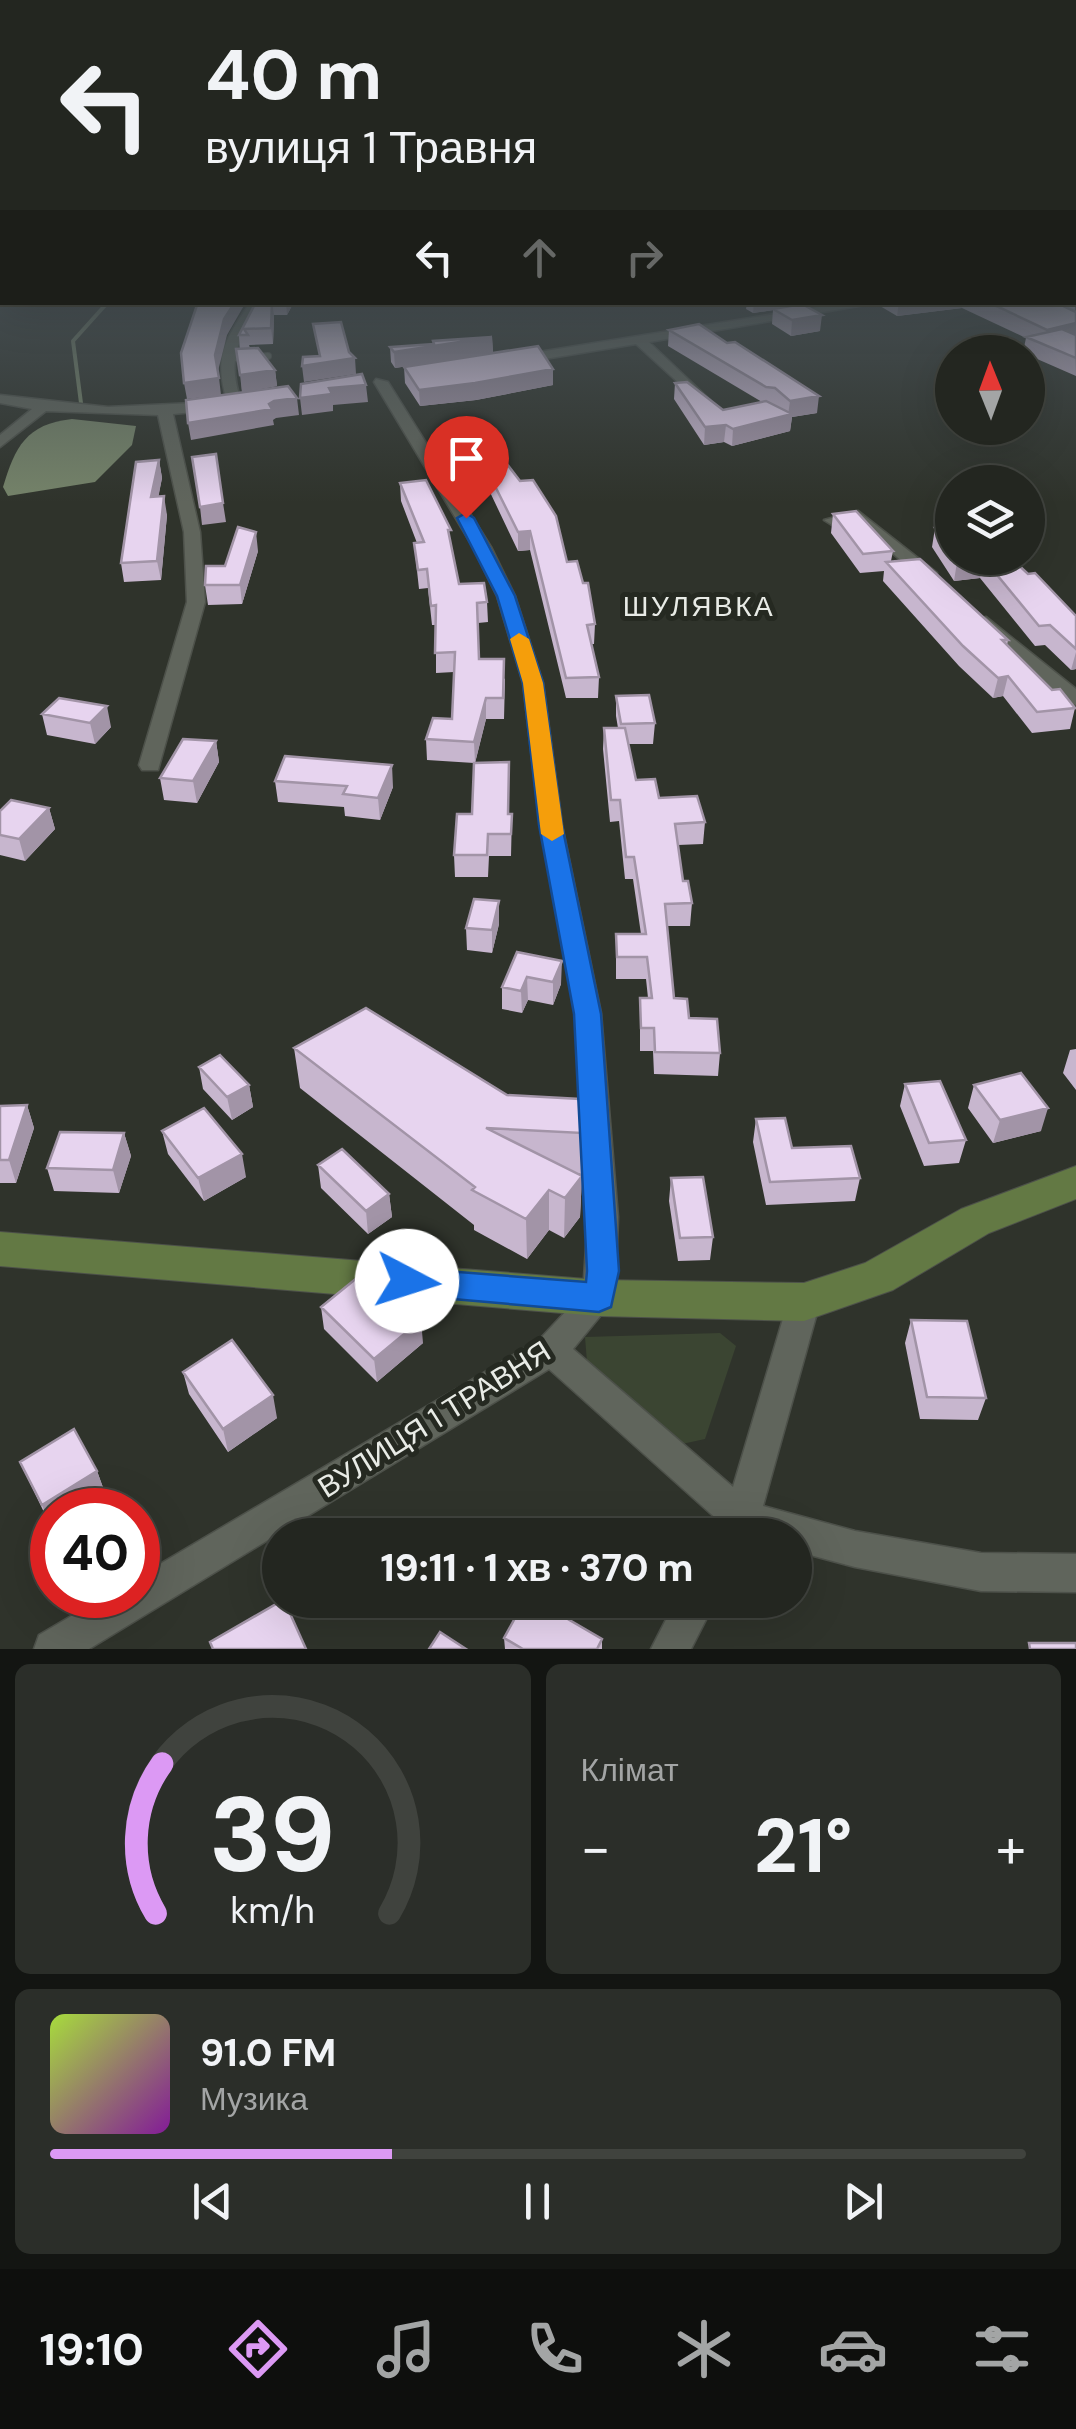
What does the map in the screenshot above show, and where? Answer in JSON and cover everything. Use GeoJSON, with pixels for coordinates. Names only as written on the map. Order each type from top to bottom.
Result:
{"type":"FeatureCollection","features":[{"type":"Feature","properties":{"kind":"street"},"geometry":{"type":"LineString","coordinates":[[228,349],[224,368],[235,404]]}},
{"type":"Feature","properties":{"kind":"street"},"geometry":{"type":"LineString","coordinates":[[492,364],[584,349]]}},
{"type":"Feature","properties":{"kind":"street"},"geometry":{"type":"LineString","coordinates":[[648,349],[716,416]]}},
{"type":"Feature","properties":{"kind":"street"},"geometry":{"type":"LineString","coordinates":[[382,382],[482,547],[506,596],[533,683],[550,825],[588,1014],[602,1217],[599,1298]]}},
{"type":"Feature","properties":{"kind":"street"},"geometry":{"type":"LineString","coordinates":[[0,399],[42,407],[165,412],[254,401]]}},
{"type":"Feature","properties":{"kind":"street"},"geometry":{"type":"LineString","coordinates":[[0,443],[42,407]]}},
{"type":"Feature","properties":{"kind":"street"},"geometry":{"type":"LineString","coordinates":[[150,764],[196,602],[192,532],[165,412]]}},
{"type":"Feature","properties":{"kind":"street"},"geometry":{"type":"LineString","coordinates":[[832,520],[858,516],[1076,700]]}},
{"type":"Feature","properties":{"kind":"street"},"geometry":{"type":"LineString","coordinates":[[0,1249],[599,1298],[804,1302],[878,1278],[976,1222],[1076,1182]]}},
{"type":"Feature","properties":{"kind":"street","name":"ВУЛИЦЯ 1 ТРАВНЯ"},"geometry":{"type":"LineString","coordinates":[[53,1649],[551,1350],[599,1298]]}},
{"type":"Feature","properties":{"kind":"street"},"geometry":{"type":"LineString","coordinates":[[740,1518],[804,1302]]}},
{"type":"Feature","properties":{"kind":"street"},"geometry":{"type":"LineString","coordinates":[[551,1350],[730,1518]]}},
{"type":"Feature","properties":{"kind":"street"},"geometry":{"type":"LineString","coordinates":[[812,1541],[982,1572],[1076,1573]]}},
{"type":"Feature","properties":{"kind":"street"},"geometry":{"type":"LineString","coordinates":[[670,1649],[687,1618]]}},
{"type":"Feature","properties":{"kind":"lane"},"geometry":{"type":"LineString","coordinates":[[226,358],[268,356]]}},
{"type":"Feature","properties":{"kind":"shaded area"},"geometry":{"type":"Polygon","coordinates":[[[72,419],[136,426],[132,445],[95,482],[8,496],[3,487],[12,460],[25,440],[44,426],[72,419]]]}},
{"type":"Feature","properties":{"kind":"shaded area"},"geometry":{"type":"Polygon","coordinates":[[[720,1333],[736,1346],[705,1439],[682,1444],[587,1362],[585,1337],[720,1333]]]}},
{"type":"Feature","properties":{"kind":"building"},"geometry":{"type":"Polygon","coordinates":[[[182,349],[217,349],[219,378],[184,383],[182,349]]]}},
{"type":"Feature","properties":{"kind":"building"},"geometry":{"type":"Polygon","coordinates":[[[236,349],[259,349],[275,370],[240,375],[236,349]]]}},
{"type":"Feature","properties":{"kind":"building"},"geometry":{"type":"Polygon","coordinates":[[[318,349],[348,349],[355,358],[302,366],[303,357],[320,356],[318,349]]]}},
{"type":"Feature","properties":{"kind":"building"},"geometry":{"type":"Polygon","coordinates":[[[540,349],[553,369],[419,390],[404,367],[540,349]]]}},
{"type":"Feature","properties":{"kind":"building"},"geometry":{"type":"Polygon","coordinates":[[[701,349],[746,349],[819,396],[790,401],[775,388],[766,387],[701,349]]]}},
{"type":"Feature","properties":{"kind":"building"},"geometry":{"type":"Polygon","coordinates":[[[1054,349],[1076,349],[1076,358],[1054,349]]]}},
{"type":"Feature","properties":{"kind":"building"},"geometry":{"type":"Polygon","coordinates":[[[362,374],[366,385],[329,388],[332,394],[300,398],[301,384],[362,374]]]}},
{"type":"Feature","properties":{"kind":"building"},"geometry":{"type":"Polygon","coordinates":[[[687,382],[723,410],[766,401],[792,414],[733,429],[726,425],[705,427],[675,383],[687,382]]]}},
{"type":"Feature","properties":{"kind":"building"},"geometry":{"type":"Polygon","coordinates":[[[288,386],[297,398],[274,401],[269,404],[272,409],[188,423],[186,400],[288,386]]]}},
{"type":"Feature","properties":{"kind":"building"},"geometry":{"type":"Polygon","coordinates":[[[474,421],[520,481],[533,480],[556,516],[567,562],[577,561],[583,583],[588,583],[595,624],[587,625],[599,677],[566,678],[530,531],[518,532],[487,470],[479,471],[462,445],[474,443],[466,426],[474,421]]]}},
{"type":"Feature","properties":{"kind":"building"},"geometry":{"type":"Polygon","coordinates":[[[216,454],[223,503],[200,507],[192,457],[216,454]]]}},
{"type":"Feature","properties":{"kind":"building"},"geometry":{"type":"Polygon","coordinates":[[[159,460],[151,497],[164,496],[157,561],[121,563],[136,462],[159,460]]]}},
{"type":"Feature","properties":{"kind":"building"},"geometry":{"type":"Polygon","coordinates":[[[426,480],[451,530],[459,584],[484,583],[487,602],[477,603],[479,659],[504,659],[503,698],[486,698],[474,742],[426,739],[433,718],[452,719],[455,652],[435,653],[436,605],[431,606],[427,569],[418,570],[414,543],[424,542],[400,483],[426,480]]]}},
{"type":"Feature","properties":{"kind":"building"},"geometry":{"type":"Polygon","coordinates":[[[856,511],[893,551],[863,554],[833,514],[856,511]]]}},
{"type":"Feature","properties":{"kind":"building"},"geometry":{"type":"Polygon","coordinates":[[[238,527],[256,532],[240,585],[205,585],[206,566],[225,566],[238,527]]]}},
{"type":"Feature","properties":{"kind":"building"},"geometry":{"type":"Polygon","coordinates":[[[920,559],[1008,640],[1002,640],[1052,690],[1060,689],[1075,708],[1037,712],[1008,676],[998,678],[963,646],[886,562],[920,559]]]}},
{"type":"Feature","properties":{"kind":"building"},"geometry":{"type":"Polygon","coordinates":[[[997,575],[1037,575],[1076,616],[1076,649],[1050,625],[1039,626],[997,575]]]}},
{"type":"Feature","properties":{"kind":"building"},"geometry":{"type":"Polygon","coordinates":[[[649,695],[655,723],[621,724],[616,696],[649,695]]]}},
{"type":"Feature","properties":{"kind":"building"},"geometry":{"type":"Polygon","coordinates":[[[59,698],[107,706],[90,723],[42,714],[59,698]]]}},
{"type":"Feature","properties":{"kind":"building"},"geometry":{"type":"Polygon","coordinates":[[[604,728],[625,728],[636,780],[655,779],[659,798],[697,796],[705,822],[675,824],[683,881],[688,881],[692,903],[665,904],[674,998],[687,999],[689,1018],[717,1019],[720,1053],[655,1052],[654,1028],[641,1028],[640,998],[652,998],[647,957],[617,957],[616,934],[646,934],[634,857],[626,857],[620,800],[611,800],[604,728]]]}},
{"type":"Feature","properties":{"kind":"building"},"geometry":{"type":"Polygon","coordinates":[[[183,739],[216,741],[193,781],[160,778],[183,739]]]}},
{"type":"Feature","properties":{"kind":"building"},"geometry":{"type":"Polygon","coordinates":[[[285,756],[392,765],[378,798],[343,794],[347,786],[275,781],[285,756]]]}},
{"type":"Feature","properties":{"kind":"building"},"geometry":{"type":"Polygon","coordinates":[[[509,762],[511,834],[488,834],[487,855],[454,855],[457,814],[472,814],[474,763],[509,762]]]}},
{"type":"Feature","properties":{"kind":"building"},"geometry":{"type":"Polygon","coordinates":[[[11,800],[49,808],[19,839],[0,835],[0,811],[11,800]]]}},
{"type":"Feature","properties":{"kind":"building"},"geometry":{"type":"Polygon","coordinates":[[[474,899],[499,901],[492,930],[466,928],[474,899]]]}},
{"type":"Feature","properties":{"kind":"building"},"geometry":{"type":"Polygon","coordinates":[[[517,952],[562,961],[553,982],[527,977],[521,991],[502,987],[517,952]]]}},
{"type":"Feature","properties":{"kind":"building"},"geometry":{"type":"Polygon","coordinates":[[[366,1008],[507,1095],[580,1099],[582,1133],[486,1128],[582,1176],[565,1198],[549,1190],[526,1219],[472,1190],[475,1187],[294,1048],[366,1008]]]}},
{"type":"Feature","properties":{"kind":"building"},"geometry":{"type":"Polygon","coordinates":[[[220,1055],[249,1085],[227,1097],[199,1067],[220,1055]]]}},
{"type":"Feature","properties":{"kind":"building"},"geometry":{"type":"Polygon","coordinates":[[[1021,1073],[1048,1108],[1000,1120],[974,1085],[1021,1073]]]}},
{"type":"Feature","properties":{"kind":"building"},"geometry":{"type":"Polygon","coordinates":[[[940,1081],[966,1140],[929,1143],[905,1084],[940,1081]]]}},
{"type":"Feature","properties":{"kind":"building"},"geometry":{"type":"Polygon","coordinates":[[[27,1105],[9,1160],[0,1160],[0,1106],[27,1105]]]}},
{"type":"Feature","properties":{"kind":"building"},"geometry":{"type":"Polygon","coordinates":[[[204,1108],[242,1154],[198,1178],[162,1131],[204,1108]]]}},
{"type":"Feature","properties":{"kind":"building"},"geometry":{"type":"Polygon","coordinates":[[[785,1118],[792,1148],[851,1146],[860,1178],[770,1182],[756,1119],[785,1118]]]}},
{"type":"Feature","properties":{"kind":"building"},"geometry":{"type":"Polygon","coordinates":[[[60,1132],[124,1133],[113,1170],[47,1168],[60,1132]]]}},
{"type":"Feature","properties":{"kind":"building"},"geometry":{"type":"Polygon","coordinates":[[[342,1149],[389,1194],[366,1211],[318,1165],[342,1149]]]}},
{"type":"Feature","properties":{"kind":"building"},"geometry":{"type":"Polygon","coordinates":[[[703,1177],[713,1237],[680,1238],[671,1178],[703,1177]]]}},
{"type":"Feature","properties":{"kind":"building"},"geometry":{"type":"Polygon","coordinates":[[[358,1277],[377,1279],[421,1320],[374,1359],[321,1307],[358,1277]]]}},
{"type":"Feature","properties":{"kind":"building"},"geometry":{"type":"Polygon","coordinates":[[[911,1320],[967,1321],[986,1398],[927,1397],[911,1320]]]}},
{"type":"Feature","properties":{"kind":"building"},"geometry":{"type":"Polygon","coordinates":[[[232,1340],[273,1395],[223,1429],[183,1372],[232,1340]]]}},
{"type":"Feature","properties":{"kind":"building"},"geometry":{"type":"Polygon","coordinates":[[[74,1429],[97,1471],[70,1488],[33,1488],[20,1462],[74,1429]]]}},
{"type":"Feature","properties":{"kind":"building"},"geometry":{"type":"Polygon","coordinates":[[[262,1612],[262,1618],[292,1618],[306,1649],[213,1649],[210,1642],[262,1612]]]}},
{"type":"Feature","properties":{"kind":"building"},"geometry":{"type":"Polygon","coordinates":[[[515,1618],[566,1618],[602,1639],[597,1649],[523,1649],[504,1638],[515,1618]]]}},
{"type":"Feature","properties":{"kind":"building"},"geometry":{"type":"Polygon","coordinates":[[[440,1632],[466,1649],[429,1649],[440,1632]]]}},
{"type":"Feature","properties":{"kind":"building"},"geometry":{"type":"Polygon","coordinates":[[[1029,1643],[1076,1643],[1076,1649],[1030,1649],[1029,1643]]]}},
{"type":"Feature","properties":{"kind":"waterway"},"geometry":{"type":"LineString","coordinates":[[74,349],[81,403]]}},
{"type":"Feature","properties":{"kind":"slow traffic"},"geometry":{"type":"LineString","coordinates":[[519,639],[533,683],[552,834]]}},
{"type":"Feature","properties":{"kind":"district","name":"ШУЛЯВКА"},"geometry":{"type":"Point","coordinates":[699,606]}},
{"type":"Feature","properties":{"kind":"route"},"geometry":{"type":"LineString","coordinates":[[407,1281],[599,1298],[603,1271],[588,1014],[550,825],[533,683],[506,596],[466,518]]}}]}
